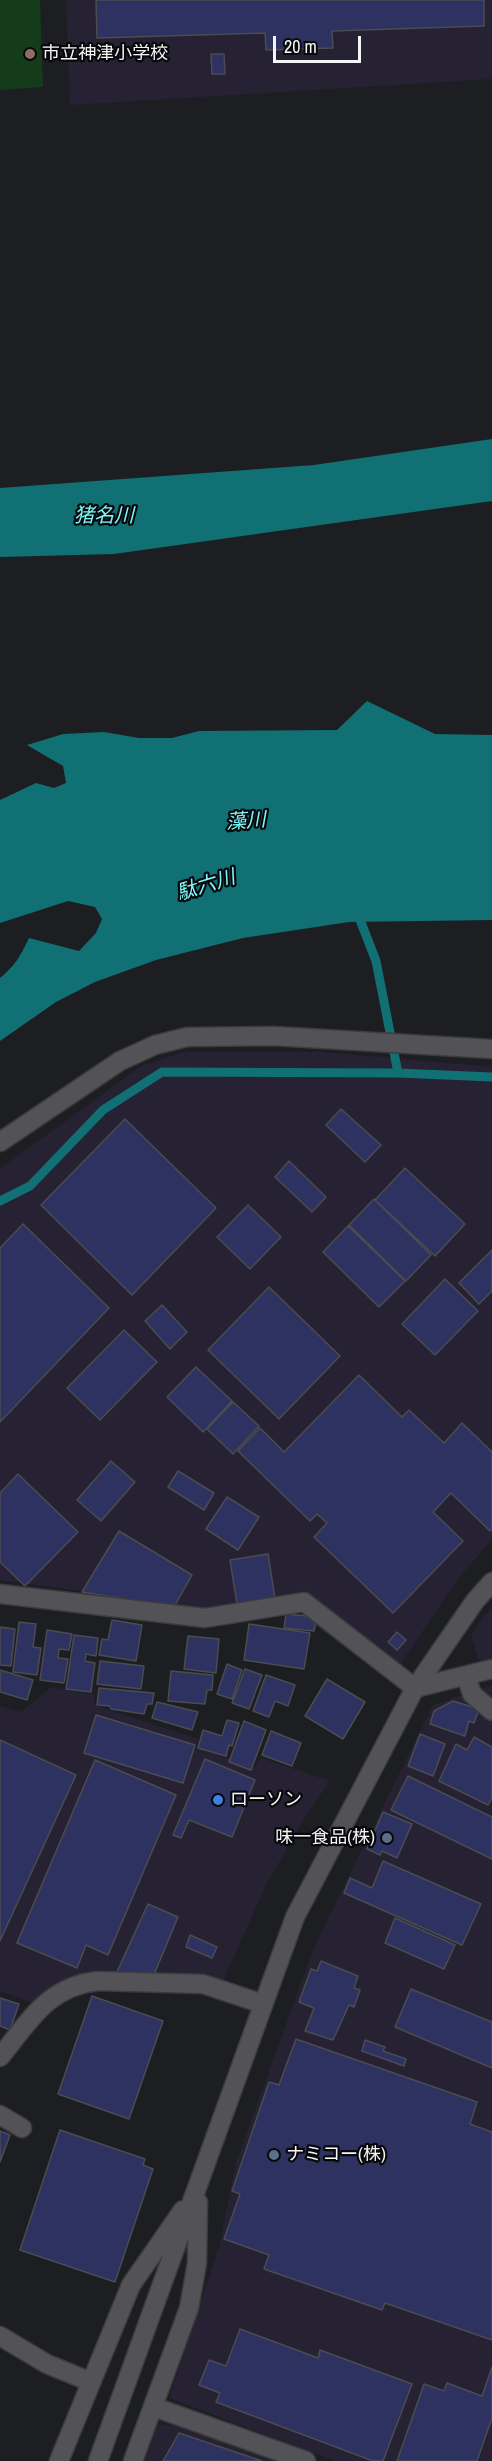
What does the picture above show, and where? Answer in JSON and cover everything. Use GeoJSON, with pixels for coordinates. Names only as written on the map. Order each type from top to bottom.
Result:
{"type":"FeatureCollection","features":[{"type":"Feature","properties":{"kind":"street"},"geometry":{"type":"LineString","coordinates":[[0,1142],[120,1061],[154,1045],[187,1037],[274,1036],[492,1049]]}},
{"type":"Feature","properties":{"kind":"street"},"geometry":{"type":"LineString","coordinates":[[98,2461],[295,1917],[415,1688],[475,1600],[492,1582]]}},
{"type":"Feature","properties":{"kind":"street"},"geometry":{"type":"LineString","coordinates":[[0,1594],[206,1618],[304,1602],[415,1688]]}},
{"type":"Feature","properties":{"kind":"street"},"geometry":{"type":"LineString","coordinates":[[415,1688],[492,1669]]}},
{"type":"Feature","properties":{"kind":"street"},"geometry":{"type":"LineString","coordinates":[[466,1676],[471,1694],[492,1712]]}},
{"type":"Feature","properties":{"kind":"street"},"geometry":{"type":"LineString","coordinates":[[0,2057],[18,2032],[50,1998],[82,1983],[97,1981],[203,1984],[263,2004]]}},
{"type":"Feature","properties":{"kind":"street"},"geometry":{"type":"LineString","coordinates":[[0,2115],[22,2128]]}},
{"type":"Feature","properties":{"kind":"street"},"geometry":{"type":"LineString","coordinates":[[59,2461],[131,2285],[198,2189]]}},
{"type":"Feature","properties":{"kind":"street"},"geometry":{"type":"LineString","coordinates":[[133,2461],[189,2308],[197,2263],[198,2189]]}},
{"type":"Feature","properties":{"kind":"street"},"geometry":{"type":"LineString","coordinates":[[0,2336],[47,2364],[91,2382]]}},
{"type":"Feature","properties":{"kind":"street"},"geometry":{"type":"LineString","coordinates":[[154,2407],[306,2461]]}},
{"type":"Feature","properties":{"kind":"shaded area"},"geometry":{"type":"Polygon","coordinates":[[[66,0],[492,0],[492,79],[70,105],[66,0]]]}},
{"type":"Feature","properties":{"kind":"shaded area"},"geometry":{"type":"Polygon","coordinates":[[[184,1052],[321,1052],[492,1067],[492,1540],[460,1576],[401,1663],[396,1664],[304,1591],[299,1594],[218,1610],[0,1580],[0,1169],[141,1066],[184,1052]]]}},
{"type":"Feature","properties":{"kind":"shaded area"},"geometry":{"type":"Polygon","coordinates":[[[492,1606],[492,1660],[485,1661],[478,1659],[471,1634],[492,1606]]]}},
{"type":"Feature","properties":{"kind":"shaded area"},"geometry":{"type":"Polygon","coordinates":[[[492,1685],[492,2461],[335,2461],[169,2398],[219,2247],[236,2163],[314,1947],[433,1705],[492,1685]]]}},
{"type":"Feature","properties":{"kind":"shaded area"},"geometry":{"type":"Polygon","coordinates":[[[51,1687],[94,1694],[94,1705],[198,1739],[197,1748],[255,1767],[261,1758],[330,1781],[307,1814],[266,1885],[223,1981],[100,1970],[75,1975],[49,1988],[32,2003],[0,1991],[0,1706],[21,1712],[51,1687]]]}},
{"type":"Feature","properties":{"kind":"shaded area"},"geometry":{"type":"Polygon","coordinates":[[[158,2424],[178,2426],[279,2461],[144,2461],[158,2424]]]}},
{"type":"Feature","properties":{"kind":"green space"},"geometry":{"type":"Polygon","coordinates":[[[0,0],[40,0],[43,87],[0,90],[0,0]]]}},
{"type":"Feature","properties":{"kind":"water","name":"猪名川"},"geometry":{"type":"Polygon","coordinates":[[[492,439],[492,501],[114,554],[0,557],[0,488],[314,465],[492,439]]]}},
{"type":"Feature","properties":{"kind":"water"},"geometry":{"type":"Polygon","coordinates":[[[367,701],[435,734],[492,735],[492,920],[349,922],[243,938],[156,960],[95,982],[56,1002],[0,1041],[0,978],[17,960],[29,938],[79,951],[96,933],[102,919],[95,907],[68,901],[0,923],[0,800],[36,783],[54,788],[66,783],[63,766],[27,745],[63,734],[104,732],[139,738],[172,738],[199,731],[337,730],[367,701]]]}},
{"type":"Feature","properties":{"kind":"building"},"geometry":{"type":"Polygon","coordinates":[[[96,0],[484,0],[484,26],[332,31],[333,48],[266,50],[265,33],[97,38],[96,0]]]}},
{"type":"Feature","properties":{"kind":"building"},"geometry":{"type":"Polygon","coordinates":[[[211,54],[224,54],[225,74],[212,74],[211,54]]]}},
{"type":"Feature","properties":{"kind":"building"},"geometry":{"type":"Polygon","coordinates":[[[341,1109],[381,1145],[365,1162],[326,1125],[341,1109]]]}},
{"type":"Feature","properties":{"kind":"building"},"geometry":{"type":"Polygon","coordinates":[[[125,1119],[216,1208],[132,1295],[41,1205],[125,1119]]]}},
{"type":"Feature","properties":{"kind":"building"},"geometry":{"type":"Polygon","coordinates":[[[289,1161],[326,1197],[312,1212],[275,1177],[289,1161]]]}},
{"type":"Feature","properties":{"kind":"building"},"geometry":{"type":"Polygon","coordinates":[[[405,1168],[465,1224],[435,1256],[375,1200],[405,1168]]]}},
{"type":"Feature","properties":{"kind":"building"},"geometry":{"type":"Polygon","coordinates":[[[374,1199],[431,1255],[406,1281],[349,1225],[374,1199]]]}},
{"type":"Feature","properties":{"kind":"building"},"geometry":{"type":"Polygon","coordinates":[[[248,1205],[281,1237],[250,1269],[217,1237],[248,1205]]]}},
{"type":"Feature","properties":{"kind":"building"},"geometry":{"type":"Polygon","coordinates":[[[23,1224],[109,1308],[0,1422],[0,1248],[23,1224]]]}},
{"type":"Feature","properties":{"kind":"building"},"geometry":{"type":"Polygon","coordinates":[[[348,1226],[405,1281],[379,1307],[323,1252],[348,1226]]]}},
{"type":"Feature","properties":{"kind":"building"},"geometry":{"type":"Polygon","coordinates":[[[492,1250],[492,1291],[479,1304],[459,1283],[492,1250]]]}},
{"type":"Feature","properties":{"kind":"building"},"geometry":{"type":"Polygon","coordinates":[[[445,1279],[478,1311],[435,1355],[402,1324],[445,1279]]]}},
{"type":"Feature","properties":{"kind":"building"},"geometry":{"type":"Polygon","coordinates":[[[269,1287],[340,1356],[279,1419],[208,1350],[269,1287]]]}},
{"type":"Feature","properties":{"kind":"building"},"geometry":{"type":"Polygon","coordinates":[[[162,1305],[187,1332],[170,1349],[145,1321],[162,1305]]]}},
{"type":"Feature","properties":{"kind":"building"},"geometry":{"type":"Polygon","coordinates":[[[124,1330],[157,1362],[100,1420],[67,1388],[124,1330]]]}},
{"type":"Feature","properties":{"kind":"building"},"geometry":{"type":"Polygon","coordinates":[[[196,1367],[232,1401],[203,1432],[167,1397],[196,1367]]]}},
{"type":"Feature","properties":{"kind":"building"},"geometry":{"type":"Polygon","coordinates":[[[359,1375],[402,1417],[409,1410],[444,1443],[462,1423],[492,1452],[492,1529],[490,1531],[451,1493],[433,1512],[463,1541],[393,1613],[314,1537],[327,1523],[317,1514],[310,1521],[238,1451],[260,1428],[284,1452],[359,1375]]]}},
{"type":"Feature","properties":{"kind":"building"},"geometry":{"type":"Polygon","coordinates":[[[233,1402],[259,1426],[233,1454],[207,1429],[233,1402]]]}},
{"type":"Feature","properties":{"kind":"building"},"geometry":{"type":"Polygon","coordinates":[[[111,1461],[135,1482],[101,1521],[77,1500],[111,1461]]]}},
{"type":"Feature","properties":{"kind":"building"},"geometry":{"type":"Polygon","coordinates":[[[178,1471],[214,1493],[204,1510],[168,1487],[178,1471]]]}},
{"type":"Feature","properties":{"kind":"building"},"geometry":{"type":"Polygon","coordinates":[[[18,1474],[78,1532],[25,1586],[0,1562],[0,1493],[18,1474]]]}},
{"type":"Feature","properties":{"kind":"building"},"geometry":{"type":"Polygon","coordinates":[[[227,1497],[259,1517],[238,1550],[206,1529],[227,1497]]]}},
{"type":"Feature","properties":{"kind":"building"},"geometry":{"type":"Polygon","coordinates":[[[119,1531],[192,1575],[174,1607],[82,1592],[119,1531]]]}},
{"type":"Feature","properties":{"kind":"building"},"geometry":{"type":"Polygon","coordinates":[[[268,1554],[275,1598],[237,1604],[230,1560],[268,1554]]]}},
{"type":"Feature","properties":{"kind":"building"},"geometry":{"type":"Polygon","coordinates":[[[286,1614],[317,1617],[314,1631],[284,1628],[286,1614]]]}},
{"type":"Feature","properties":{"kind":"building"},"geometry":{"type":"Polygon","coordinates":[[[112,1620],[142,1625],[136,1661],[99,1655],[102,1639],[108,1640],[112,1620]]]}},
{"type":"Feature","properties":{"kind":"building"},"geometry":{"type":"Polygon","coordinates":[[[19,1622],[36,1624],[33,1647],[41,1648],[37,1675],[13,1672],[19,1622]]]}},
{"type":"Feature","properties":{"kind":"building"},"geometry":{"type":"Polygon","coordinates":[[[249,1624],[310,1633],[304,1669],[244,1660],[249,1624]]]}},
{"type":"Feature","properties":{"kind":"building"},"geometry":{"type":"Polygon","coordinates":[[[0,1627],[15,1629],[11,1666],[0,1665],[0,1627]]]}},
{"type":"Feature","properties":{"kind":"building"},"geometry":{"type":"Polygon","coordinates":[[[47,1630],[72,1634],[69,1650],[59,1649],[58,1658],[68,1659],[64,1683],[40,1680],[47,1630]]]}},
{"type":"Feature","properties":{"kind":"building"},"geometry":{"type":"Polygon","coordinates":[[[397,1632],[406,1640],[397,1650],[388,1642],[397,1632]]]}},
{"type":"Feature","properties":{"kind":"building"},"geometry":{"type":"Polygon","coordinates":[[[74,1635],[98,1638],[96,1656],[86,1654],[85,1661],[95,1663],[91,1692],[66,1689],[74,1635]]]}},
{"type":"Feature","properties":{"kind":"building"},"geometry":{"type":"Polygon","coordinates":[[[188,1636],[219,1639],[216,1673],[184,1669],[188,1636]]]}},
{"type":"Feature","properties":{"kind":"building"},"geometry":{"type":"Polygon","coordinates":[[[100,1661],[144,1666],[141,1689],[97,1684],[100,1661]]]}},
{"type":"Feature","properties":{"kind":"building"},"geometry":{"type":"Polygon","coordinates":[[[227,1664],[242,1670],[232,1699],[217,1694],[227,1664]]]}},
{"type":"Feature","properties":{"kind":"building"},"geometry":{"type":"Polygon","coordinates":[[[245,1669],[262,1675],[249,1709],[232,1703],[245,1669]]]}},
{"type":"Feature","properties":{"kind":"building"},"geometry":{"type":"Polygon","coordinates":[[[0,1670],[33,1680],[27,1700],[0,1692],[0,1670]]]}},
{"type":"Feature","properties":{"kind":"building"},"geometry":{"type":"Polygon","coordinates":[[[171,1671],[213,1675],[212,1690],[207,1690],[205,1704],[168,1701],[171,1671]]]}},
{"type":"Feature","properties":{"kind":"building"},"geometry":{"type":"Polygon","coordinates":[[[266,1675],[295,1685],[288,1706],[275,1701],[269,1717],[253,1711],[266,1675]]]}},
{"type":"Feature","properties":{"kind":"building"},"geometry":{"type":"Polygon","coordinates":[[[327,1679],[365,1702],[343,1739],[305,1716],[327,1679]]]}},
{"type":"Feature","properties":{"kind":"building"},"geometry":{"type":"Polygon","coordinates":[[[99,1688],[154,1693],[152,1704],[147,1704],[144,1714],[97,1705],[99,1688]]]}},
{"type":"Feature","properties":{"kind":"building"},"geometry":{"type":"Polygon","coordinates":[[[453,1701],[479,1709],[474,1723],[469,1721],[465,1736],[430,1724],[434,1711],[453,1701]]]}},
{"type":"Feature","properties":{"kind":"building"},"geometry":{"type":"Polygon","coordinates":[[[157,1702],[198,1712],[192,1730],[152,1718],[157,1702]]]}},
{"type":"Feature","properties":{"kind":"building"},"geometry":{"type":"Polygon","coordinates":[[[96,1715],[195,1745],[183,1783],[84,1753],[96,1715]]]}},
{"type":"Feature","properties":{"kind":"building"},"geometry":{"type":"Polygon","coordinates":[[[227,1720],[239,1723],[232,1746],[229,1745],[226,1756],[198,1748],[203,1730],[222,1736],[227,1720]]]}},
{"type":"Feature","properties":{"kind":"building"},"geometry":{"type":"Polygon","coordinates":[[[244,1721],[266,1730],[251,1770],[229,1762],[244,1721]]]}},
{"type":"Feature","properties":{"kind":"building"},"geometry":{"type":"Polygon","coordinates":[[[271,1731],[301,1743],[292,1766],[262,1755],[271,1731]]]}},
{"type":"Feature","properties":{"kind":"building"},"geometry":{"type":"Polygon","coordinates":[[[420,1734],[445,1744],[433,1776],[408,1766],[420,1734]]]}},
{"type":"Feature","properties":{"kind":"building"},"geometry":{"type":"Polygon","coordinates":[[[474,1737],[492,1747],[492,1798],[488,1805],[439,1781],[456,1744],[467,1750],[474,1737]]]}},
{"type":"Feature","properties":{"kind":"building"},"geometry":{"type":"Polygon","coordinates":[[[0,1740],[76,1775],[0,1941],[0,1740]]]}},
{"type":"Feature","properties":{"kind":"building","name":"ローソン"},"geometry":{"type":"Polygon","coordinates":[[[205,1759],[255,1780],[232,1837],[189,1820],[181,1838],[173,1835],[205,1759]]]}},
{"type":"Feature","properties":{"kind":"building"},"geometry":{"type":"Polygon","coordinates":[[[95,1760],[176,1795],[108,1955],[86,1945],[77,1968],[17,1943],[95,1760]]]}},
{"type":"Feature","properties":{"kind":"building"},"geometry":{"type":"Polygon","coordinates":[[[408,1776],[492,1817],[492,1859],[391,1810],[408,1776]]]}},
{"type":"Feature","properties":{"kind":"building"},"geometry":{"type":"Polygon","coordinates":[[[383,1812],[412,1824],[397,1858],[382,1851],[380,1855],[367,1849],[383,1812]]]}},
{"type":"Feature","properties":{"kind":"building"},"geometry":{"type":"Polygon","coordinates":[[[383,1861],[481,1904],[462,1945],[344,1893],[350,1878],[372,1888],[383,1861]]]}},
{"type":"Feature","properties":{"kind":"building"},"geometry":{"type":"Polygon","coordinates":[[[148,1904],[178,1917],[153,1977],[116,1974],[148,1904]]]}},
{"type":"Feature","properties":{"kind":"building"},"geometry":{"type":"Polygon","coordinates":[[[395,1918],[455,1945],[444,1969],[385,1943],[395,1918]]]}},
{"type":"Feature","properties":{"kind":"building"},"geometry":{"type":"Polygon","coordinates":[[[190,1935],[217,1947],[212,1958],[186,1947],[190,1935]]]}},
{"type":"Feature","properties":{"kind":"building"},"geometry":{"type":"Polygon","coordinates":[[[321,1961],[358,1976],[354,1988],[360,1990],[354,2007],[349,2005],[333,2040],[305,2031],[314,2008],[299,2002],[311,1969],[317,1971],[321,1961]]]}},
{"type":"Feature","properties":{"kind":"building"},"geometry":{"type":"Polygon","coordinates":[[[411,1989],[492,2022],[492,2068],[395,2027],[411,1989]]]}},
{"type":"Feature","properties":{"kind":"building"},"geometry":{"type":"Polygon","coordinates":[[[92,1996],[163,2021],[129,2119],[58,2094],[92,1996]]]}},
{"type":"Feature","properties":{"kind":"building"},"geometry":{"type":"Polygon","coordinates":[[[0,1998],[19,2004],[10,2030],[0,2026],[0,1998]]]}},
{"type":"Feature","properties":{"kind":"building"},"geometry":{"type":"Polygon","coordinates":[[[296,2039],[477,2102],[470,2124],[492,2132],[492,2340],[385,2303],[382,2310],[264,2269],[269,2255],[224,2239],[240,2194],[232,2191],[269,2082],[279,2085],[296,2039]]]}},
{"type":"Feature","properties":{"kind":"building"},"geometry":{"type":"Polygon","coordinates":[[[365,2040],[385,2047],[383,2051],[406,2059],[404,2066],[362,2051],[365,2040]]]}},
{"type":"Feature","properties":{"kind":"building"},"geometry":{"type":"Polygon","coordinates":[[[60,2130],[145,2159],[143,2165],[153,2169],[115,2282],[20,2250],[60,2130]]]}},
{"type":"Feature","properties":{"kind":"building"},"geometry":{"type":"Polygon","coordinates":[[[0,2131],[10,2135],[0,2162],[0,2131]]]}},
{"type":"Feature","properties":{"kind":"building"},"geometry":{"type":"Polygon","coordinates":[[[240,2329],[318,2358],[320,2350],[412,2384],[383,2461],[373,2461],[216,2402],[220,2393],[199,2385],[209,2360],[226,2366],[240,2329]]]}},
{"type":"Feature","properties":{"kind":"building"},"geometry":{"type":"Polygon","coordinates":[[[492,2367],[492,2418],[477,2461],[397,2461],[424,2384],[444,2391],[447,2383],[482,2396],[492,2367]]]}},
{"type":"Feature","properties":{"kind":"building"},"geometry":{"type":"Polygon","coordinates":[[[179,2433],[262,2461],[163,2461],[179,2433]]]}},
{"type":"Feature","properties":{"kind":"waterway"},"geometry":{"type":"LineString","coordinates":[[357,912],[376,961],[398,1073],[492,1077]]}},
{"type":"Feature","properties":{"kind":"waterway"},"geometry":{"type":"LineString","coordinates":[[0,1201],[30,1186],[103,1110],[162,1072],[398,1073]]}},
{"type":"Feature","properties":{"kind":"place","name":"市立神津小学校"},"geometry":{"type":"Point","coordinates":[30,54]}},
{"type":"Feature","properties":{"kind":"place","name":"ローソン"},"geometry":{"type":"Point","coordinates":[218,1800]}},
{"type":"Feature","properties":{"kind":"place","name":"味一食品(株)"},"geometry":{"type":"Point","coordinates":[387,1838]}},
{"type":"Feature","properties":{"kind":"place","name":"ナミコー(株)"},"geometry":{"type":"Point","coordinates":[274,2155]}},
{"type":"Feature","properties":{"kind":"water label","name":"藻川"},"geometry":{"type":"Point","coordinates":[246,822]}},
{"type":"Feature","properties":{"kind":"water label","name":"駄六川"},"geometry":{"type":"Point","coordinates":[206,886]}}]}
